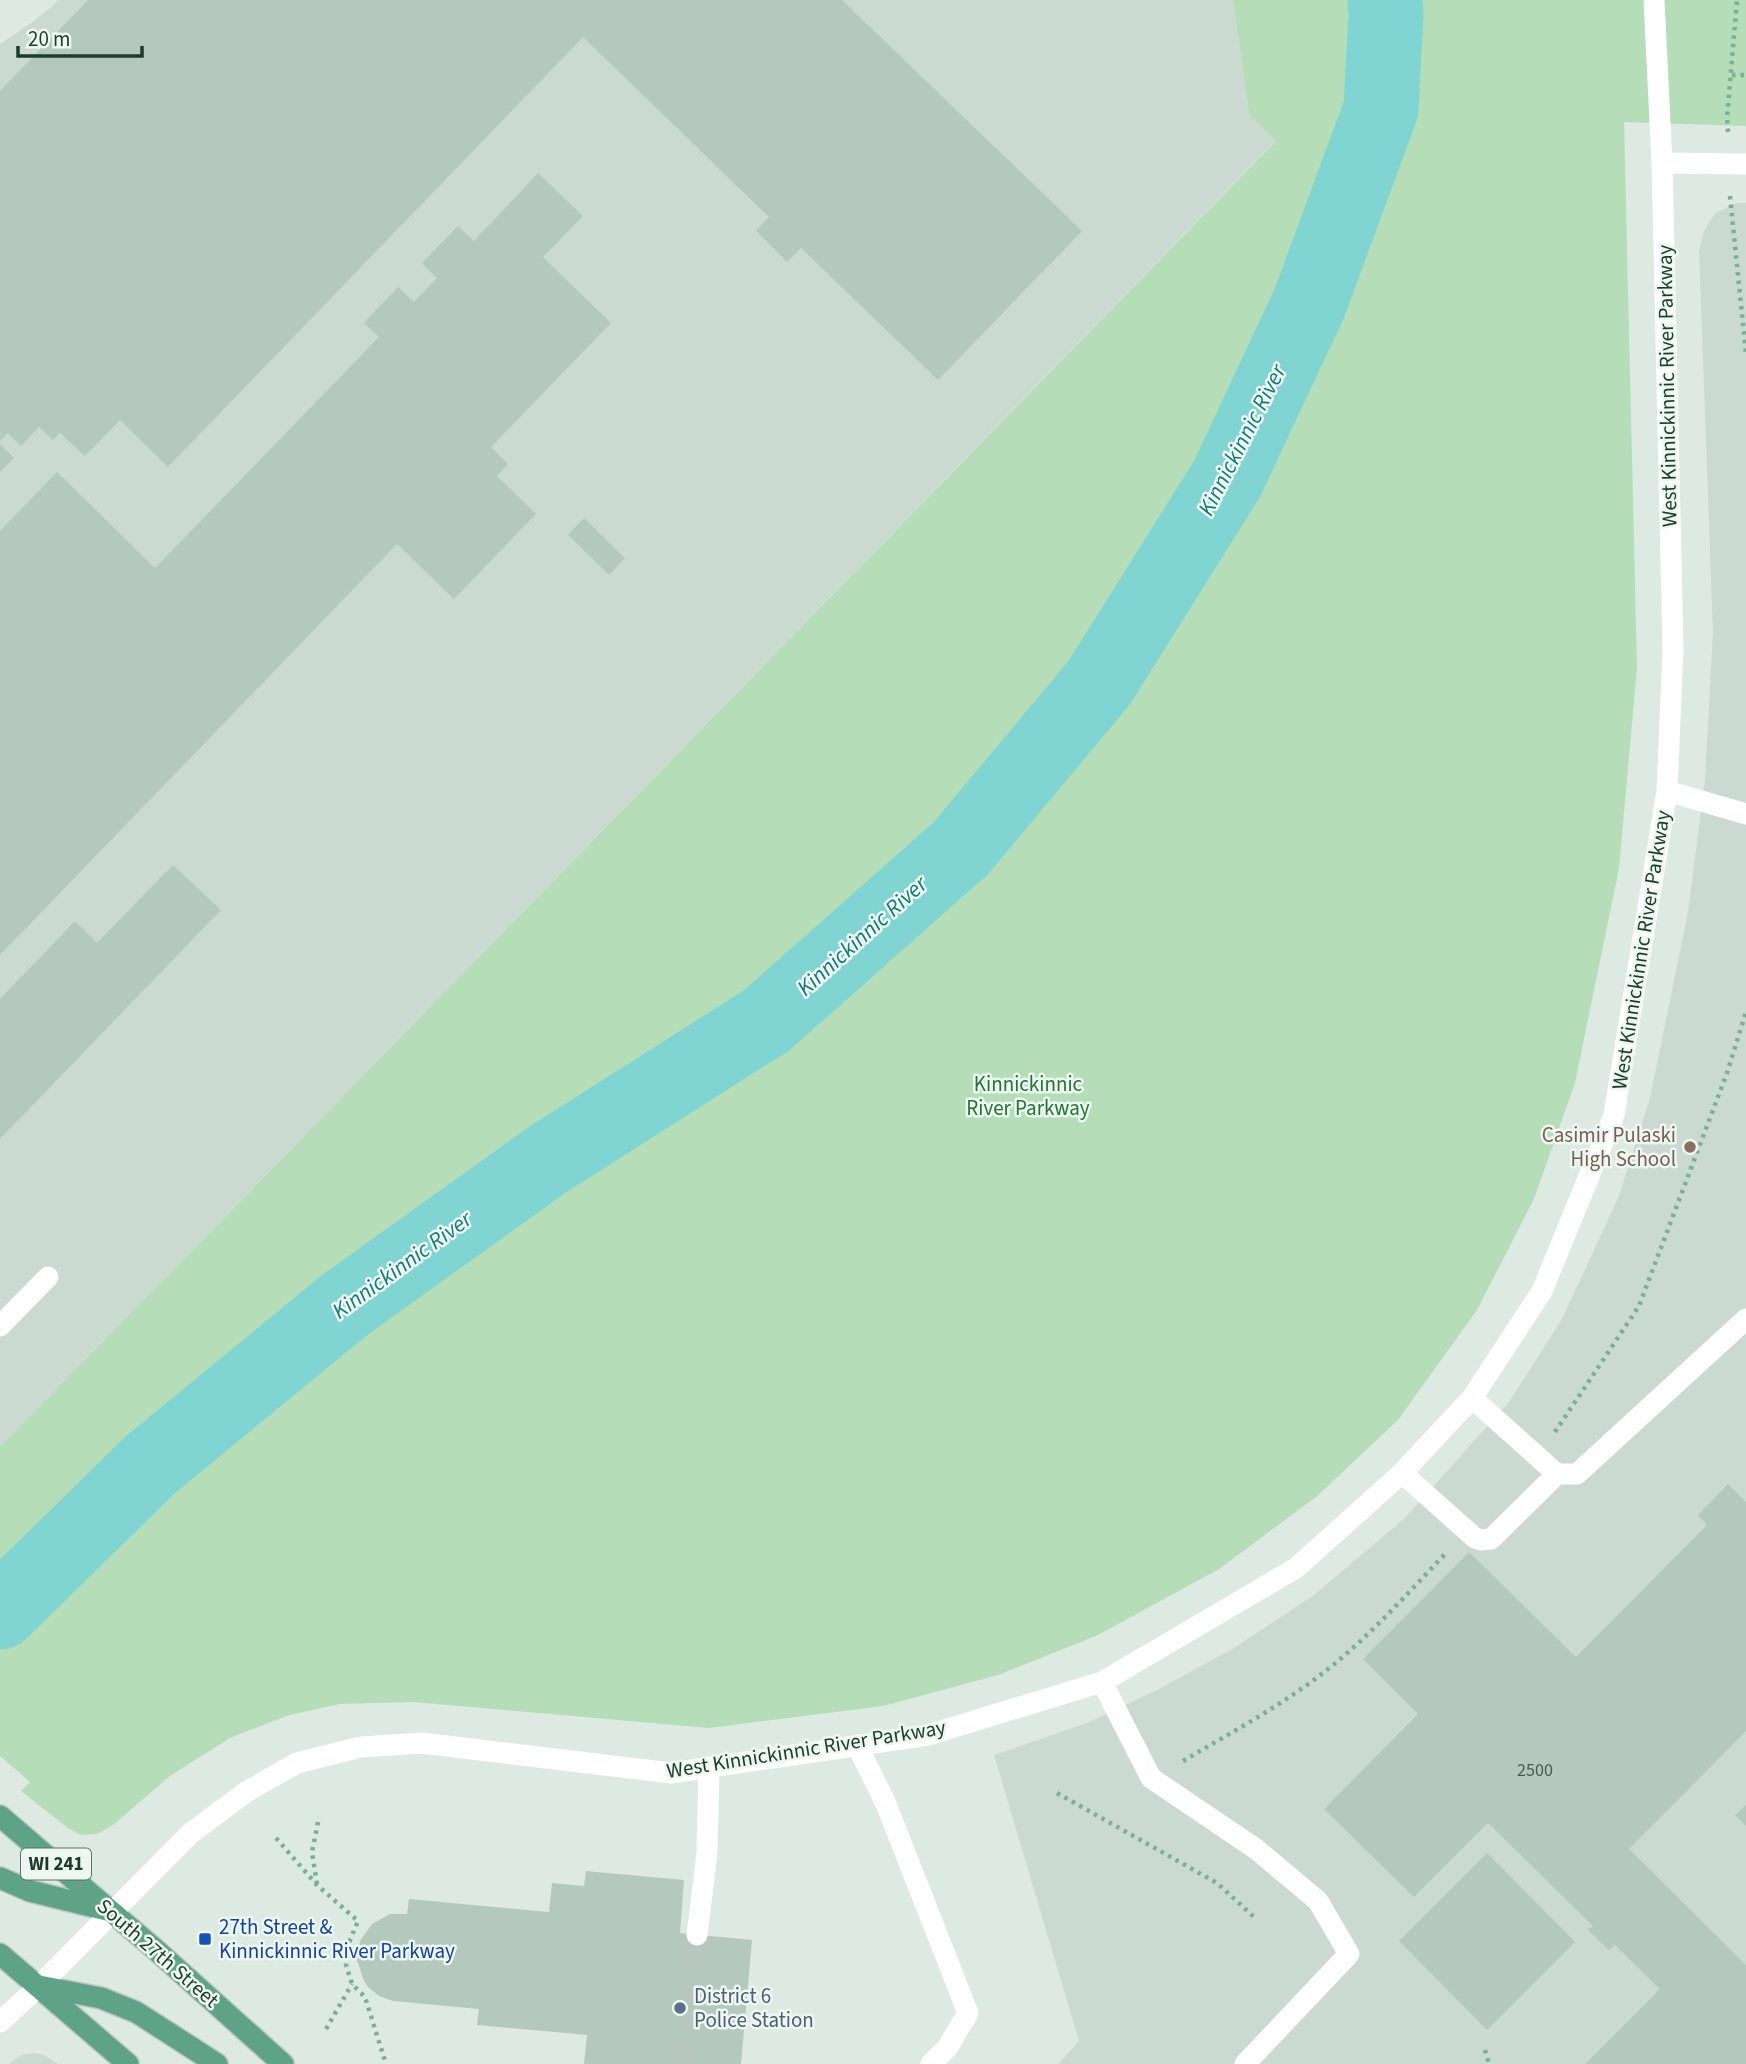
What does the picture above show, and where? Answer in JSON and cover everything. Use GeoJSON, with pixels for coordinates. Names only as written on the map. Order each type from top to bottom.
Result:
{"type":"FeatureCollection","features":[{"type":"Feature","properties":{"kind":"main road","name":"South 27th Street"},"geometry":{"type":"LineString","coordinates":[[0,1816],[283,2064]]}},
{"type":"Feature","properties":{"kind":"main road"},"geometry":{"type":"LineString","coordinates":[[0,1878],[30,1891],[112,1912]]}},
{"type":"Feature","properties":{"kind":"main road"},"geometry":{"type":"LineString","coordinates":[[0,1954],[128,2064]]}},
{"type":"Feature","properties":{"kind":"main road"},"geometry":{"type":"LineString","coordinates":[[39,1986],[101,1998],[136,2012],[217,2064]]}},
{"type":"Feature","properties":{"kind":"street","name":"West Kinnickinnic River Parkway"},"geometry":{"type":"LineString","coordinates":[[0,2022],[191,1833],[246,1792],[297,1763],[361,1747],[422,1743],[671,1773],[928,1735],[1102,1682],[1296,1569],[1402,1473],[1472,1398],[1542,1290],[1614,1115],[1667,791],[1673,650],[1662,163],[1654,0]]}},
{"type":"Feature","properties":{"kind":"street"},"geometry":{"type":"LineString","coordinates":[[1662,163],[1746,164]]}},
{"type":"Feature","properties":{"kind":"street"},"geometry":{"type":"LineString","coordinates":[[1667,791],[1746,814]]}},
{"type":"Feature","properties":{"kind":"street"},"geometry":{"type":"LineString","coordinates":[[0,1326],[48,1277]]}},
{"type":"Feature","properties":{"kind":"street"},"geometry":{"type":"LineString","coordinates":[[1472,1398],[1557,1474],[1577,1474],[1746,1319]]}},
{"type":"Feature","properties":{"kind":"street"},"geometry":{"type":"LineString","coordinates":[[1402,1473],[1475,1538],[1481,1540],[1491,1539],[1557,1474]]}},
{"type":"Feature","properties":{"kind":"street"},"geometry":{"type":"LineString","coordinates":[[1102,1682],[1152,1778],[1256,1849],[1318,1901],[1349,1954],[1245,2064]]}},
{"type":"Feature","properties":{"kind":"street"},"geometry":{"type":"LineString","coordinates":[[857,1745],[886,1804],[968,2014],[947,2048],[931,2064]]}},
{"type":"Feature","properties":{"kind":"street"},"geometry":{"type":"LineString","coordinates":[[697,1935],[706,1853],[709,1768]]}},
{"type":"Feature","properties":{"kind":"path"},"geometry":{"type":"LineString","coordinates":[[1731,75],[1746,75]]}},
{"type":"Feature","properties":{"kind":"path"},"geometry":{"type":"LineString","coordinates":[[1057,1793],[1217,1883],[1254,1917]]}},
{"type":"Feature","properties":{"kind":"path"},"geometry":{"type":"LineString","coordinates":[[317,1885],[312,1852],[319,1817]]}},
{"type":"Feature","properties":{"kind":"path"},"geometry":{"type":"LineString","coordinates":[[275,1838],[317,1885],[358,1922],[348,1945],[346,1965],[352,1984],[365,1997],[386,2064]]}},
{"type":"Feature","properties":{"kind":"path"},"geometry":{"type":"LineString","coordinates":[[326,2029],[352,1984]]}},
{"type":"Feature","properties":{"kind":"path"},"geometry":{"type":"LineString","coordinates":[[1485,2050],[1489,2064]]}},
{"type":"Feature","properties":{"kind":"shaded area"},"geometry":{"type":"Polygon","coordinates":[[[59,0],[1233,0],[1249,114],[1276,140],[0,1447],[0,44],[59,0]]]}},
{"type":"Feature","properties":{"kind":"shaded area","name":"Casimir Pulaski High School"},"geometry":{"type":"Polygon","coordinates":[[[1737,203],[1746,203],[1746,2064],[1058,2064],[1079,2041],[994,1755],[1087,1723],[1155,1691],[1234,1648],[1314,1595],[1405,1518],[1509,1402],[1562,1319],[1619,1196],[1650,1098],[1688,912],[1705,780],[1713,632],[1699,251],[1704,231],[1715,213],[1737,203]]]}},
{"type":"Feature","properties":{"kind":"shaded area"},"geometry":{"type":"Polygon","coordinates":[[[21,2055],[44,2055],[58,2064],[9,2064],[21,2055]]]}},
{"type":"Feature","properties":{"kind":"green space","name":"Kinnickinnic River Parkway"},"geometry":{"type":"Polygon","coordinates":[[[1233,0],[1746,0],[1746,126],[1624,122],[1637,668],[1619,868],[1575,1083],[1534,1199],[1477,1310],[1398,1420],[1316,1497],[1219,1569],[1098,1635],[998,1675],[883,1706],[709,1728],[413,1702],[340,1704],[289,1715],[230,1738],[170,1776],[113,1825],[97,1834],[81,1835],[68,1828],[21,1791],[30,1782],[0,1756],[0,1447],[1276,141],[1249,114],[1233,0]]]}},
{"type":"Feature","properties":{"kind":"building"},"geometry":{"type":"Polygon","coordinates":[[[88,0],[842,0],[1082,231],[938,380],[801,248],[787,262],[756,231],[769,217],[583,37],[168,467],[120,420],[85,456],[60,433],[53,440],[39,427],[21,446],[8,433],[0,441],[0,91],[88,0]]]}},
{"type":"Feature","properties":{"kind":"building"},"geometry":{"type":"Polygon","coordinates":[[[538,173],[583,216],[543,257],[611,323],[491,447],[508,464],[497,476],[536,514],[454,599],[397,544],[0,955],[0,531],[57,472],[155,568],[379,337],[364,323],[398,287],[414,302],[437,278],[422,263],[458,226],[474,241],[538,173]]]}},
{"type":"Feature","properties":{"kind":"building"},"geometry":{"type":"Polygon","coordinates":[[[0,444],[14,458],[0,472],[0,444]]]}},
{"type":"Feature","properties":{"kind":"building"},"geometry":{"type":"Polygon","coordinates":[[[584,518],[625,558],[609,575],[568,535],[584,518]]]}},
{"type":"Feature","properties":{"kind":"building"},"geometry":{"type":"Polygon","coordinates":[[[173,865],[221,910],[0,1139],[0,999],[75,921],[97,943],[173,865]]]}},
{"type":"Feature","properties":{"kind":"building"},"geometry":{"type":"Polygon","coordinates":[[[1728,1484],[1746,1502],[1746,1731],[1629,1849],[1746,1965],[1746,2064],[1585,2064],[1660,1989],[1615,1945],[1609,1950],[1588,1930],[1593,1926],[1488,1823],[1414,1897],[1324,1809],[1418,1714],[1363,1659],[1469,1552],[1576,1657],[1707,1525],[1698,1515],[1728,1484]]]}},
{"type":"Feature","properties":{"kind":"building"},"geometry":{"type":"Polygon","coordinates":[[[1746,1805],[1746,1826],[1735,1815],[1746,1805]]]}},
{"type":"Feature","properties":{"kind":"building"},"geometry":{"type":"Polygon","coordinates":[[[1487,1853],[1575,1942],[1487,2030],[1399,1941],[1487,1853]]]}},
{"type":"Feature","properties":{"kind":"building"},"geometry":{"type":"Polygon","coordinates":[[[586,1871],[684,1880],[680,1933],[752,1940],[741,2064],[584,2064],[587,2035],[477,2025],[479,2009],[393,2001],[379,1996],[364,1981],[357,1960],[360,1941],[372,1924],[390,1914],[407,1914],[409,1899],[549,1912],[552,1883],[584,1886],[586,1871]]]}},
{"type":"Feature","properties":{"kind":"waterway","name":"Kinnickinnic River"},"geometry":{"type":"LineString","coordinates":[[0,1612],[150,1465],[346,1304],[547,1160],[767,1020],[961,848],[1099,683],[1227,479],[1309,304],[1381,109],[1385,0]]}},
{"type":"Feature","properties":{"kind":"tunnel"},"geometry":{"type":"LineString","coordinates":[[681,2064],[697,1935]]}},
{"type":"Feature","properties":{"kind":"place","name":"Casimir Pulaski High School"},"geometry":{"type":"Point","coordinates":[1690,1147]}},
{"type":"Feature","properties":{"kind":"place","name":"27th Street & Kinnickinnic River Parkway"},"geometry":{"type":"Point","coordinates":[205,1939]}},
{"type":"Feature","properties":{"kind":"place","name":"District 6 Police Station"},"geometry":{"type":"Point","coordinates":[680,2008]}}]}
